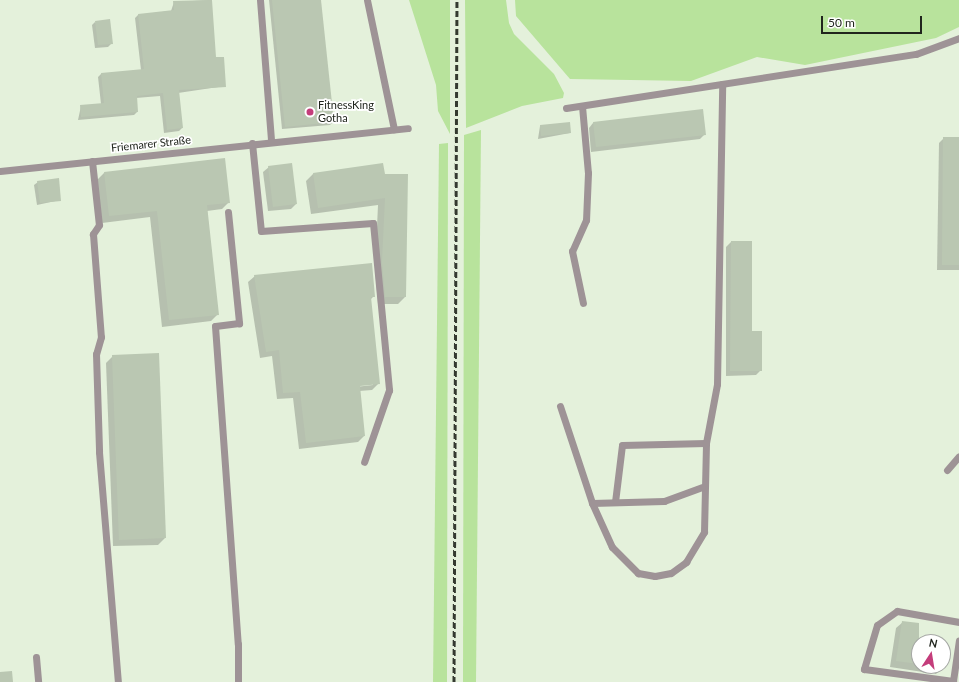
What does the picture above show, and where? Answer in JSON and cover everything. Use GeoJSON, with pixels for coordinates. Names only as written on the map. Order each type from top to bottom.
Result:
{"type":"FeatureCollection","features":[{"type":"Feature","properties":{"kind":"lane"},"geometry":{"type":"LineString","coordinates":[[260,0],[272,141]]}},
{"type":"Feature","properties":{"kind":"lane"},"geometry":{"type":"LineString","coordinates":[[366,0],[394,129]]}},
{"type":"Feature","properties":{"kind":"lane"},"geometry":{"type":"LineString","coordinates":[[566,108],[916,54],[959,38]]}},
{"type":"Feature","properties":{"kind":"lane"},"geometry":{"type":"LineString","coordinates":[[560,406],[592,503],[612,547],[624,563],[638,573],[656,576],[671,573],[696,548],[704,532],[702,487],[706,443],[718,384],[722,84]]}},
{"type":"Feature","properties":{"kind":"lane"},"geometry":{"type":"LineString","coordinates":[[582,106],[588,173],[586,220],[572,251],[583,303]]}},
{"type":"Feature","properties":{"kind":"lane","name":"Friemarer Straße"},"geometry":{"type":"LineString","coordinates":[[2,171],[252,143],[408,128]]}},
{"type":"Feature","properties":{"kind":"lane"},"geometry":{"type":"LineString","coordinates":[[252,143],[261,231],[373,223],[388,390],[364,462]]}},
{"type":"Feature","properties":{"kind":"lane"},"geometry":{"type":"LineString","coordinates":[[92,161],[98,224],[93,234],[101,337],[96,354],[99,452],[118,682]]}},
{"type":"Feature","properties":{"kind":"lane"},"geometry":{"type":"LineString","coordinates":[[228,212],[239,323],[215,326],[238,644],[238,682]]}},
{"type":"Feature","properties":{"kind":"lane"},"geometry":{"type":"LineString","coordinates":[[615,502],[622,445],[706,443]]}},
{"type":"Feature","properties":{"kind":"lane"},"geometry":{"type":"LineString","coordinates":[[947,470],[959,456]]}},
{"type":"Feature","properties":{"kind":"lane"},"geometry":{"type":"LineString","coordinates":[[592,503],[664,501],[702,487]]}},
{"type":"Feature","properties":{"kind":"lane"},"geometry":{"type":"LineString","coordinates":[[959,622],[897,611],[877,625],[864,669],[953,682],[959,640]]}},
{"type":"Feature","properties":{"kind":"lane"},"geometry":{"type":"LineString","coordinates":[[36,657],[38,682]]}},
{"type":"Feature","properties":{"kind":"green space"},"geometry":{"type":"Polygon","coordinates":[[[409,0],[450,0],[450,134],[438,111],[436,85],[409,0]]]}},
{"type":"Feature","properties":{"kind":"green space"},"geometry":{"type":"Polygon","coordinates":[[[465,0],[506,0],[509,23],[514,34],[554,74],[564,93],[563,98],[522,106],[466,128],[465,0]]]}},
{"type":"Feature","properties":{"kind":"green space"},"geometry":{"type":"Polygon","coordinates":[[[515,0],[959,0],[959,27],[936,38],[805,65],[757,57],[691,81],[570,79],[516,16],[515,0]]]}},
{"type":"Feature","properties":{"kind":"green space"},"geometry":{"type":"Polygon","coordinates":[[[481,130],[476,682],[463,682],[464,135],[481,130]]]}},
{"type":"Feature","properties":{"kind":"green space"},"geometry":{"type":"Polygon","coordinates":[[[448,143],[447,682],[433,682],[439,144],[448,143]]]}},
{"type":"Feature","properties":{"kind":"building"},"geometry":{"type":"Polygon","coordinates":[[[212,0],[216,57],[224,57],[226,87],[179,90],[183,128],[167,130],[163,93],[137,96],[138,112],[81,117],[80,105],[104,103],[101,73],[144,69],[138,14],[174,10],[173,1],[212,0]]]}},
{"type":"Feature","properties":{"kind":"building"},"geometry":{"type":"Polygon","coordinates":[[[272,0],[321,0],[334,122],[285,127],[272,0]]]}},
{"type":"Feature","properties":{"kind":"building"},"geometry":{"type":"Polygon","coordinates":[[[110,19],[113,44],[98,45],[95,21],[110,19]]]}},
{"type":"Feature","properties":{"kind":"building"},"geometry":{"type":"Polygon","coordinates":[[[703,109],[706,135],[596,147],[593,122],[703,109]]]}},
{"type":"Feature","properties":{"kind":"building"},"geometry":{"type":"Polygon","coordinates":[[[570,122],[571,133],[541,136],[540,125],[570,122]]]}},
{"type":"Feature","properties":{"kind":"building"},"geometry":{"type":"Polygon","coordinates":[[[943,137],[959,137],[959,265],[942,265],[943,137]]]}},
{"type":"Feature","properties":{"kind":"building"},"geometry":{"type":"Polygon","coordinates":[[[225,158],[230,203],[207,205],[219,315],[169,320],[157,211],[109,216],[104,172],[225,158]]]}},
{"type":"Feature","properties":{"kind":"building"},"geometry":{"type":"Polygon","coordinates":[[[292,163],[297,204],[273,207],[268,166],[292,163]]]}},
{"type":"Feature","properties":{"kind":"building"},"geometry":{"type":"Polygon","coordinates":[[[383,163],[385,174],[408,174],[406,297],[385,297],[382,262],[385,198],[318,208],[313,173],[383,163]]]}},
{"type":"Feature","properties":{"kind":"building"},"geometry":{"type":"Polygon","coordinates":[[[59,178],[61,201],[40,203],[37,181],[59,178]]]}},
{"type":"Feature","properties":{"kind":"building"},"geometry":{"type":"Polygon","coordinates":[[[731,241],[752,241],[752,331],[762,331],[762,371],[730,371],[731,241]]]}},
{"type":"Feature","properties":{"kind":"building"},"geometry":{"type":"Polygon","coordinates":[[[372,263],[375,297],[371,297],[380,384],[360,386],[365,436],[306,443],[300,392],[283,393],[279,350],[266,352],[254,275],[372,263]]]}},
{"type":"Feature","properties":{"kind":"building"},"geometry":{"type":"Polygon","coordinates":[[[159,353],[166,538],[119,540],[112,355],[159,353]]]}},
{"type":"Feature","properties":{"kind":"building"},"geometry":{"type":"Polygon","coordinates":[[[902,621],[919,623],[919,634],[911,634],[911,663],[896,661],[902,621]]]}},
{"type":"Feature","properties":{"kind":"building"},"geometry":{"type":"Polygon","coordinates":[[[12,671],[13,682],[0,682],[0,672],[12,671]]]}},
{"type":"Feature","properties":{"kind":"railway"},"geometry":{"type":"LineString","coordinates":[[454,682],[457,0]]}},
{"type":"Feature","properties":{"kind":"place","name":"FitnessKing Gotha"},"geometry":{"type":"Point","coordinates":[310,112]}}]}
